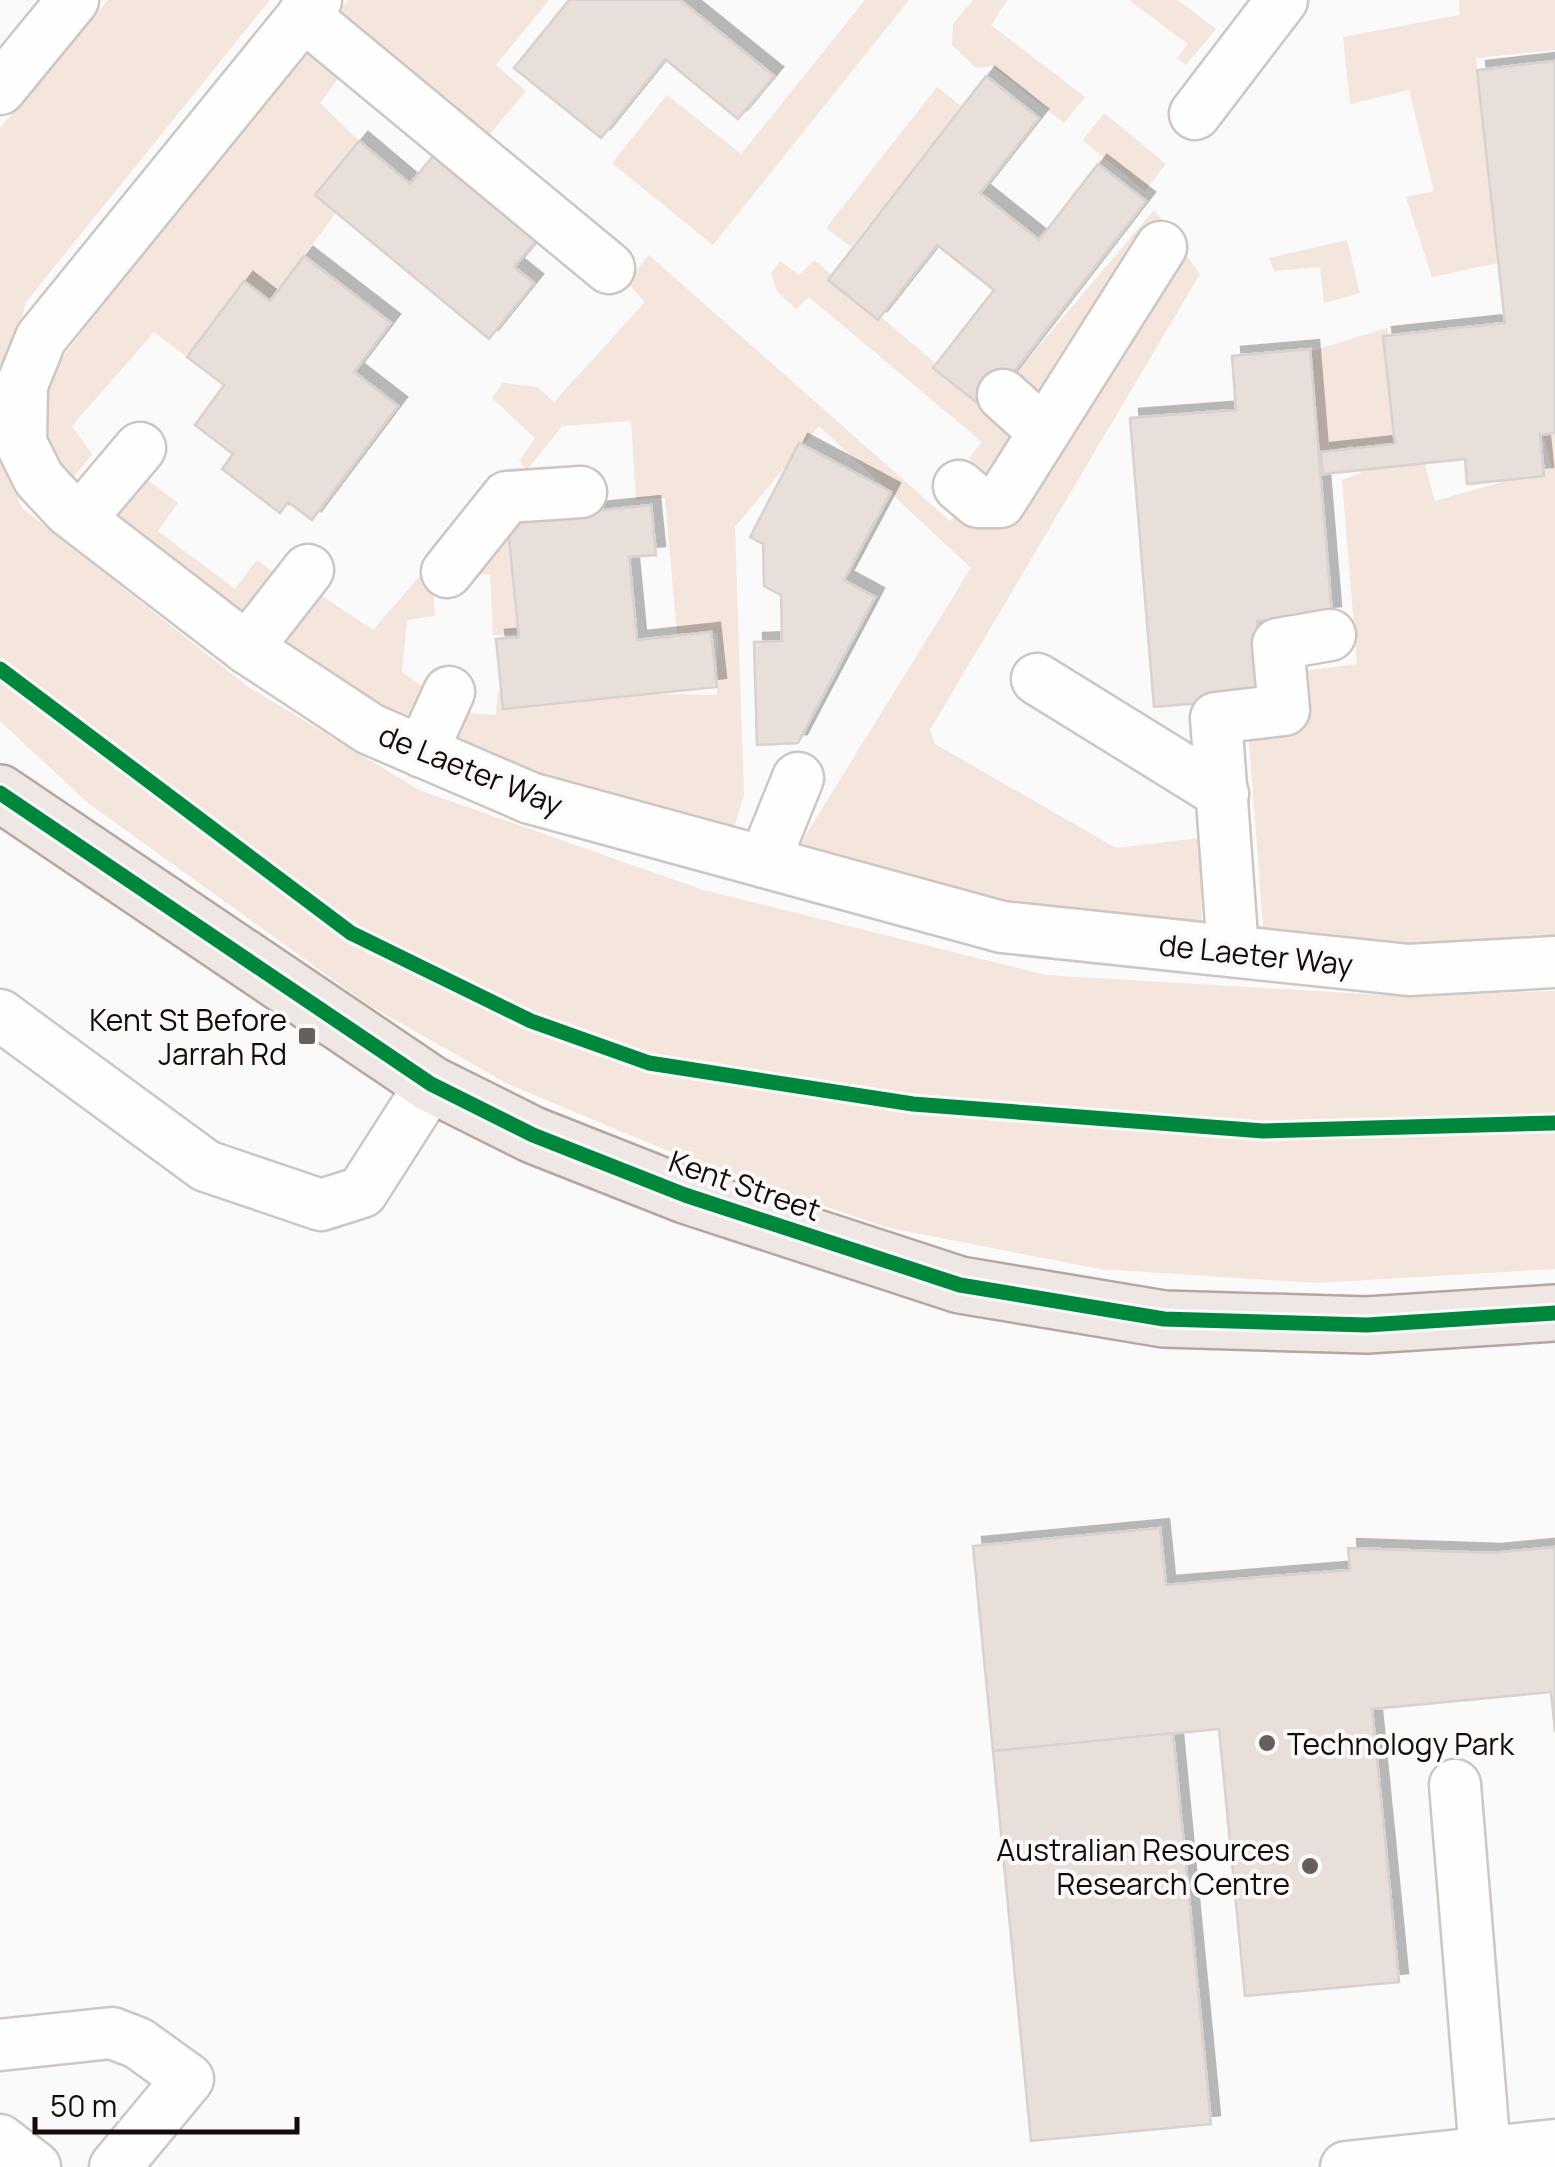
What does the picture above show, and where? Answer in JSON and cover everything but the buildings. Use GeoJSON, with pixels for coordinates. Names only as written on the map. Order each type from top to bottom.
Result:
{"type":"FeatureCollection","features":[{"type":"Feature","properties":{"kind":"main road","name":"Kent Street"},"geometry":{"type":"LineString","coordinates":[[4,792],[220,946],[431,1084],[533,1135],[685,1195],[960,1285],[1075,1307],[1255,1325],[1367,1325],[1555,1313]]}},
{"type":"Feature","properties":{"kind":"street"},"geometry":{"type":"LineString","coordinates":[[0,49],[40,0]]}},
{"type":"Feature","properties":{"kind":"street"},"geometry":{"type":"LineString","coordinates":[[0,89],[73,0]]}},
{"type":"Feature","properties":{"kind":"street"},"geometry":{"type":"LineString","coordinates":[[1195,114],[1282,0]]}},
{"type":"Feature","properties":{"kind":"street"},"geometry":{"type":"LineString","coordinates":[[310,8],[609,268]]}},
{"type":"Feature","properties":{"kind":"street","name":"de Laeter Way"},"geometry":{"type":"LineString","coordinates":[[310,8],[41,338],[22,386],[21,442],[39,480],[80,519],[247,648],[370,729],[530,798],[1002,928],[1409,970],[1555,962]]}},
{"type":"Feature","properties":{"kind":"street"},"geometry":{"type":"LineString","coordinates":[[959,486],[978,502],[1000,502],[1044,432],[1151,241]]}},
{"type":"Feature","properties":{"kind":"street"},"geometry":{"type":"LineString","coordinates":[[1003,395],[1044,432]]}},
{"type":"Feature","properties":{"kind":"street"},"geometry":{"type":"LineString","coordinates":[[80,519],[140,448]]}},
{"type":"Feature","properties":{"kind":"street"},"geometry":{"type":"LineString","coordinates":[[447,572],[507,497],[581,492]]}},
{"type":"Feature","properties":{"kind":"street"},"geometry":{"type":"LineString","coordinates":[[247,648],[308,570]]}},
{"type":"Feature","properties":{"kind":"street"},"geometry":{"type":"LineString","coordinates":[[1233,951],[1216,718],[1284,710],[1278,644],[1330,635]]}},
{"type":"Feature","properties":{"kind":"street"},"geometry":{"type":"LineString","coordinates":[[1037,679],[1222,794]]}},
{"type":"Feature","properties":{"kind":"street"},"geometry":{"type":"LineString","coordinates":[[422,752],[449,692]]}},
{"type":"Feature","properties":{"kind":"street"},"geometry":{"type":"LineString","coordinates":[[764,862],[798,778]]}},
{"type":"Feature","properties":{"kind":"street"},"geometry":{"type":"LineString","coordinates":[[0,1015],[206,1166],[321,1204],[362,1192],[431,1084]]}},
{"type":"Feature","properties":{"kind":"street"},"geometry":{"type":"LineString","coordinates":[[1455,1785],[1485,2152]]}},
{"type":"Feature","properties":{"kind":"street"},"geometry":{"type":"LineString","coordinates":[[0,2045],[112,2033],[138,2043],[188,2079],[114,2167]]}},
{"type":"Feature","properties":{"kind":"street"},"geometry":{"type":"LineString","coordinates":[[0,2140],[35,2167]]}},
{"type":"Feature","properties":{"kind":"street"},"geometry":{"type":"LineString","coordinates":[[1346,2167],[1555,2145]]}},
{"type":"Feature","properties":{"kind":"shaded area"},"geometry":{"type":"Polygon","coordinates":[[[108,0],[270,0],[26,302],[0,403],[0,128],[108,0]]]}},
{"type":"Feature","properties":{"kind":"shaded area"},"geometry":{"type":"Polygon","coordinates":[[[348,0],[549,0],[496,65],[526,91],[484,141],[334,17],[348,0]]]}},
{"type":"Feature","properties":{"kind":"shaded area"},"geometry":{"type":"Polygon","coordinates":[[[865,0],[909,0],[713,245],[612,163],[667,95],[741,154],[865,0]]]}},
{"type":"Feature","properties":{"kind":"shaded area"},"geometry":{"type":"Polygon","coordinates":[[[973,0],[1007,0],[991,25],[1085,97],[1064,123],[992,66],[976,68],[952,45],[953,24],[973,0]]]}},
{"type":"Feature","properties":{"kind":"shaded area"},"geometry":{"type":"Polygon","coordinates":[[[1129,0],[1178,0],[1216,29],[1186,65],[1177,58],[1188,44],[1129,0]]]}},
{"type":"Feature","properties":{"kind":"shaded area"},"geometry":{"type":"Polygon","coordinates":[[[1459,0],[1555,0],[1555,50],[1476,58],[1497,263],[1432,277],[1406,197],[1434,191],[1409,90],[1350,104],[1343,37],[1459,15],[1459,0]]]}},
{"type":"Feature","properties":{"kind":"shaded area"},"geometry":{"type":"Polygon","coordinates":[[[299,48],[340,76],[320,103],[359,141],[315,195],[336,213],[270,301],[244,282],[187,357],[154,332],[72,426],[92,454],[67,486],[43,447],[39,388],[299,48]]]}},
{"type":"Feature","properties":{"kind":"shaded area"},"geometry":{"type":"Polygon","coordinates":[[[937,87],[962,107],[851,247],[826,228],[937,87]]]}},
{"type":"Feature","properties":{"kind":"shaded area"},"geometry":{"type":"Polygon","coordinates":[[[1104,113],[1166,164],[1145,191],[1083,140],[1104,113]]]}},
{"type":"Feature","properties":{"kind":"shaded area"},"geometry":{"type":"Polygon","coordinates":[[[1154,210],[1200,274],[930,730],[935,744],[1116,848],[1200,838],[1202,934],[1019,916],[794,854],[971,568],[819,426],[735,527],[744,795],[733,832],[548,784],[453,745],[464,713],[496,715],[498,691],[717,695],[718,633],[677,633],[665,498],[636,500],[631,421],[562,426],[527,470],[519,461],[535,438],[492,398],[503,383],[537,387],[554,402],[645,302],[627,282],[649,255],[950,521],[993,478],[969,458],[982,442],[809,297],[796,309],[777,291],[771,273],[780,261],[799,275],[814,260],[987,407],[1154,210]]]}},
{"type":"Feature","properties":{"kind":"shaded area"},"geometry":{"type":"Polygon","coordinates":[[[1347,240],[1360,293],[1324,303],[1320,267],[1274,271],[1269,258],[1347,240]]]}},
{"type":"Feature","properties":{"kind":"shaded area"},"geometry":{"type":"Polygon","coordinates":[[[1387,328],[1435,501],[1552,468],[1543,434],[1555,433],[1555,942],[1414,947],[1264,938],[1248,729],[1294,672],[1357,664],[1342,480],[1361,473],[1352,445],[1316,456],[1309,352],[1387,328]]]}},
{"type":"Feature","properties":{"kind":"shaded area"},"geometry":{"type":"Polygon","coordinates":[[[0,454],[22,508],[247,686],[419,790],[703,890],[1046,975],[1399,996],[1555,991],[1555,1269],[1316,1283],[1100,1269],[889,1228],[685,1158],[508,1084],[367,1004],[88,803],[0,721],[0,454]]]}},
{"type":"Feature","properties":{"kind":"shaded area"},"geometry":{"type":"Polygon","coordinates":[[[138,473],[178,503],[158,531],[235,589],[257,560],[281,578],[247,625],[105,520],[138,473]]]}},
{"type":"Feature","properties":{"kind":"shaded area"},"geometry":{"type":"Polygon","coordinates":[[[507,535],[519,634],[493,635],[490,574],[476,575],[507,535]]]}},
{"type":"Feature","properties":{"kind":"shaded area"},"geometry":{"type":"Polygon","coordinates":[[[431,563],[435,616],[407,620],[402,672],[425,688],[413,716],[377,705],[276,640],[316,592],[373,630],[431,563]]]}},
{"type":"Feature","properties":{"kind":"cycle path"},"geometry":{"type":"LineString","coordinates":[[0,669],[351,933],[531,1021],[649,1063],[913,1104],[1263,1131],[1555,1123]]}},
{"type":"Feature","properties":{"kind":"cycle path"},"geometry":{"type":"LineString","coordinates":[[0,793],[431,1084],[533,1135],[685,1195],[960,1285],[1164,1319],[1367,1325],[1555,1313]]}},
{"type":"Feature","properties":{"kind":"place","name":"Kent St Before Jarrah Rd"},"geometry":{"type":"Point","coordinates":[307,1036]}},
{"type":"Feature","properties":{"kind":"place","name":"Technology Park"},"geometry":{"type":"Point","coordinates":[1267,1743]}},
{"type":"Feature","properties":{"kind":"place","name":"Australian Resources Research Centre"},"geometry":{"type":"Point","coordinates":[1310,1866]}}]}
